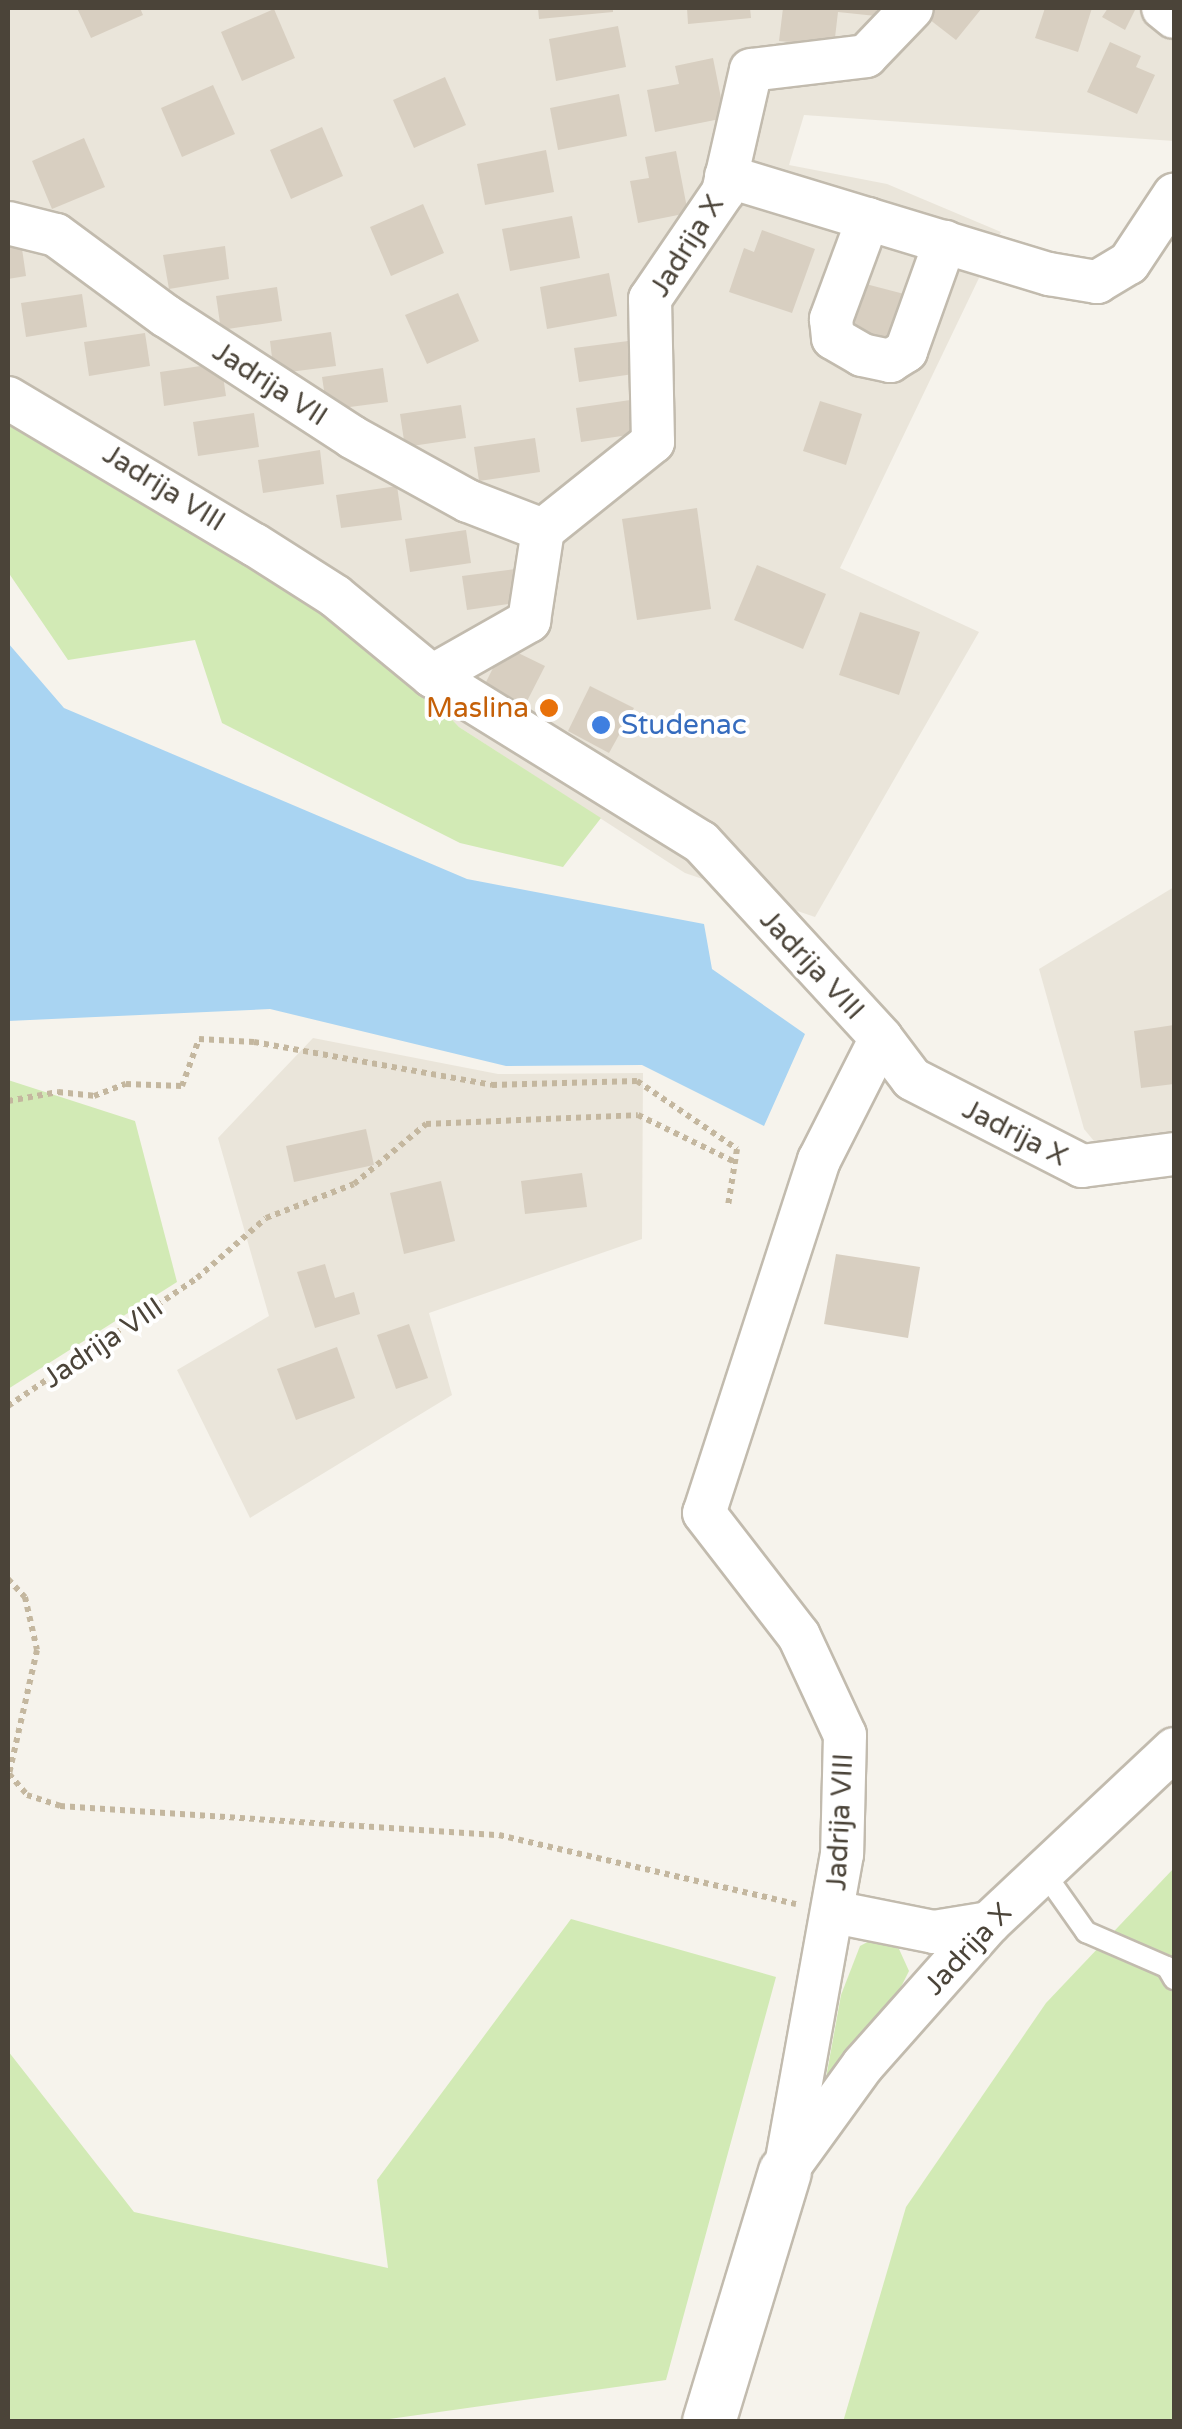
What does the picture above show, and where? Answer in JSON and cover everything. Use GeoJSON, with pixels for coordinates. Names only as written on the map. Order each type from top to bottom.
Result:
{"type":"FeatureCollection","features":[{"type":"Feature","properties":{"kind":"street","name":"Jadrija X"},"geometry":{"type":"LineString","coordinates":[[543,530],[654,442],[650,299],[723,192],[751,70],[866,56],[912,8]]}},
{"type":"Feature","properties":{"kind":"street"},"geometry":{"type":"LineString","coordinates":[[1163,8],[1174,17]]}},
{"type":"Feature","properties":{"kind":"street"},"geometry":{"type":"LineString","coordinates":[[726,176],[946,242],[1097,282],[1129,263],[1174,195]]}},
{"type":"Feature","properties":{"kind":"street"},"geometry":{"type":"LineString","coordinates":[[868,219],[831,319],[834,338],[862,356],[890,361],[906,352],[946,242]]}},
{"type":"Feature","properties":{"kind":"street","name":"Jadrija VII"},"geometry":{"type":"LineString","coordinates":[[8,222],[56,235],[166,316],[352,437],[468,500],[543,530]]}},
{"type":"Feature","properties":{"kind":"street","name":"Jadrija VIII"},"geometry":{"type":"LineString","coordinates":[[8,398],[103,450],[335,596],[432,676],[700,842],[881,1038],[819,1160],[704,1513],[798,1636],[844,1735],[842,1854],[786,2172]]}},
{"type":"Feature","properties":{"kind":"street"},"geometry":{"type":"LineString","coordinates":[[432,676],[528,622],[543,530]]}},
{"type":"Feature","properties":{"kind":"street","name":"Jadrija X"},"geometry":{"type":"LineString","coordinates":[[881,1038],[912,1079],[1082,1166],[1174,1154]]}},
{"type":"Feature","properties":{"kind":"street","name":"Jadrija X"},"geometry":{"type":"LineString","coordinates":[[786,2172],[862,2065],[989,1923],[1174,1749]]}},
{"type":"Feature","properties":{"kind":"street","name":"Jadrija VIII"},"geometry":{"type":"LineString","coordinates":[[834,1912],[934,1932],[989,1923]]}},
{"type":"Feature","properties":{"kind":"street"},"geometry":{"type":"LineString","coordinates":[[709,2422],[786,2172]]}},
{"type":"Feature","properties":{"kind":"lane"},"geometry":{"type":"LineString","coordinates":[[1043,1871],[1086,1932],[1168,1968],[1174,1979]]}},
{"type":"Feature","properties":{"kind":"path"},"geometry":{"type":"LineString","coordinates":[[8,1101],[58,1092],[94,1096],[126,1084],[182,1086],[199,1039],[254,1042],[492,1085],[638,1082],[738,1149],[728,1206]]}},
{"type":"Feature","properties":{"kind":"path","name":"Jadrija VIII"},"geometry":{"type":"LineString","coordinates":[[8,1406],[197,1278],[266,1218],[354,1184],[426,1124],[638,1115],[735,1162]]}},
{"type":"Feature","properties":{"kind":"path","name":"Jadrija VIII"},"geometry":{"type":"LineString","coordinates":[[8,1579],[25,1597],[37,1650],[10,1774],[27,1795],[60,1806],[498,1835],[834,1912]]}},
{"type":"Feature","properties":{"kind":"shaded area"},"geometry":{"type":"Polygon","coordinates":[[[8,8],[1174,8],[1174,141],[804,115],[789,165],[887,184],[1001,232],[840,568],[979,632],[815,917],[685,873],[459,727],[417,683],[108,469],[8,424],[8,8]]]}},
{"type":"Feature","properties":{"kind":"shaded area"},"geometry":{"type":"Polygon","coordinates":[[[1174,887],[1174,1171],[1124,1177],[1084,1129],[1039,969],[1174,887]]]}},
{"type":"Feature","properties":{"kind":"shaded area"},"geometry":{"type":"Polygon","coordinates":[[[313,1038],[498,1074],[643,1073],[642,1239],[429,1313],[452,1395],[250,1518],[177,1370],[269,1316],[218,1138],[313,1038]]]}},
{"type":"Feature","properties":{"kind":"green space"},"geometry":{"type":"Polygon","coordinates":[[[8,424],[108,469],[323,608],[417,683],[459,727],[601,818],[563,867],[460,843],[222,723],[195,640],[68,660],[8,572],[8,424]]]}},
{"type":"Feature","properties":{"kind":"green space"},"geometry":{"type":"Polygon","coordinates":[[[8,1080],[135,1121],[177,1282],[8,1389],[8,1080]]]}},
{"type":"Feature","properties":{"kind":"green space"},"geometry":{"type":"Polygon","coordinates":[[[1174,1868],[1174,2421],[843,2422],[906,2207],[1046,2003],[1174,1868]]]}},
{"type":"Feature","properties":{"kind":"green space"},"geometry":{"type":"Polygon","coordinates":[[[571,1919],[776,1977],[666,2380],[368,2422],[8,2421],[8,2051],[134,2212],[388,2268],[377,2180],[571,1919]]]}},
{"type":"Feature","properties":{"kind":"green space"},"geometry":{"type":"Polygon","coordinates":[[[875,1938],[899,1949],[909,1971],[890,2009],[824,2089],[841,1995],[860,1946],[875,1938]]]}},
{"type":"Feature","properties":{"kind":"water"},"geometry":{"type":"Polygon","coordinates":[[[8,643],[64,708],[467,879],[704,924],[712,969],[805,1034],[764,1126],[642,1065],[506,1066],[270,1009],[8,1021],[8,643]]]}},
{"type":"Feature","properties":{"kind":"building"},"geometry":{"type":"Polygon","coordinates":[[[77,8],[140,8],[143,15],[91,38],[77,8]]]}},
{"type":"Feature","properties":{"kind":"building"},"geometry":{"type":"Polygon","coordinates":[[[538,8],[613,8],[613,12],[539,19],[538,8]]]}},
{"type":"Feature","properties":{"kind":"building"},"geometry":{"type":"Polygon","coordinates":[[[687,8],[750,8],[751,18],[688,24],[687,8]]]}},
{"type":"Feature","properties":{"kind":"building"},"geometry":{"type":"Polygon","coordinates":[[[783,8],[877,8],[876,16],[838,12],[834,46],[779,41],[783,8]]]}},
{"type":"Feature","properties":{"kind":"building"},"geometry":{"type":"Polygon","coordinates":[[[931,8],[982,8],[956,40],[925,16],[931,8]]]}},
{"type":"Feature","properties":{"kind":"building"},"geometry":{"type":"Polygon","coordinates":[[[1045,8],[1092,8],[1078,52],[1035,38],[1045,8]]]}},
{"type":"Feature","properties":{"kind":"building"},"geometry":{"type":"Polygon","coordinates":[[[1108,8],[1135,10],[1125,30],[1102,17],[1108,8]]]}},
{"type":"Feature","properties":{"kind":"building"},"geometry":{"type":"Polygon","coordinates":[[[274,9],[295,58],[242,81],[221,32],[274,9]]]}},
{"type":"Feature","properties":{"kind":"building"},"geometry":{"type":"Polygon","coordinates":[[[618,26],[626,67],[556,81],[549,39],[618,26]]]}},
{"type":"Feature","properties":{"kind":"building"},"geometry":{"type":"Polygon","coordinates":[[[1110,42],[1141,56],[1136,67],[1155,75],[1137,114],[1087,92],[1110,42]]]}},
{"type":"Feature","properties":{"kind":"building"},"geometry":{"type":"Polygon","coordinates":[[[713,58],[725,118],[655,132],[647,90],[679,84],[675,66],[713,58]]]}},
{"type":"Feature","properties":{"kind":"building"},"geometry":{"type":"Polygon","coordinates":[[[445,77],[466,125],[414,148],[393,100],[445,77]]]}},
{"type":"Feature","properties":{"kind":"building"},"geometry":{"type":"Polygon","coordinates":[[[213,85],[235,134],[182,157],[161,108],[213,85]]]}},
{"type":"Feature","properties":{"kind":"building"},"geometry":{"type":"Polygon","coordinates":[[[619,94],[627,136],[558,150],[550,108],[619,94]]]}},
{"type":"Feature","properties":{"kind":"building"},"geometry":{"type":"Polygon","coordinates":[[[322,127],[343,176],[291,199],[270,150],[322,127]]]}},
{"type":"Feature","properties":{"kind":"building"},"geometry":{"type":"Polygon","coordinates":[[[84,138],[105,187],[52,209],[32,161],[84,138]]]}},
{"type":"Feature","properties":{"kind":"building"},"geometry":{"type":"Polygon","coordinates":[[[546,150],[554,192],[485,205],[477,164],[546,150]]]}},
{"type":"Feature","properties":{"kind":"building"},"geometry":{"type":"Polygon","coordinates":[[[676,151],[688,213],[638,223],[630,181],[649,178],[645,157],[676,151]]]}},
{"type":"Feature","properties":{"kind":"building"},"geometry":{"type":"Polygon","coordinates":[[[423,204],[444,253],[391,276],[370,227],[423,204]]]}},
{"type":"Feature","properties":{"kind":"building"},"geometry":{"type":"Polygon","coordinates":[[[572,216],[580,258],[510,271],[502,229],[572,216]]]}},
{"type":"Feature","properties":{"kind":"building"},"geometry":{"type":"Polygon","coordinates":[[[762,230],[815,249],[792,313],[729,292],[744,248],[754,252],[762,230]]]}},
{"type":"Feature","properties":{"kind":"building"},"geometry":{"type":"Polygon","coordinates":[[[21,242],[26,276],[8,279],[8,244],[21,242]]]}},
{"type":"Feature","properties":{"kind":"building"},"geometry":{"type":"Polygon","coordinates":[[[225,246],[229,279],[169,289],[163,255],[225,246]]]}},
{"type":"Feature","properties":{"kind":"building"},"geometry":{"type":"Polygon","coordinates":[[[609,273],[617,316],[547,329],[540,287],[609,273]]]}},
{"type":"Feature","properties":{"kind":"building"},"geometry":{"type":"Polygon","coordinates":[[[862,283],[908,295],[895,346],[849,334],[862,283]]]}},
{"type":"Feature","properties":{"kind":"building"},"geometry":{"type":"Polygon","coordinates":[[[277,287],[282,321],[221,330],[216,296],[277,287]]]}},
{"type":"Feature","properties":{"kind":"building"},"geometry":{"type":"Polygon","coordinates":[[[458,293],[479,341],[427,364],[405,315],[458,293]]]}},
{"type":"Feature","properties":{"kind":"building"},"geometry":{"type":"Polygon","coordinates":[[[82,294],[87,327],[26,337],[21,303],[82,294]]]}},
{"type":"Feature","properties":{"kind":"building"},"geometry":{"type":"Polygon","coordinates":[[[331,332],[336,366],[274,374],[270,341],[331,332]]]}},
{"type":"Feature","properties":{"kind":"building"},"geometry":{"type":"Polygon","coordinates":[[[145,333],[150,366],[89,376],[84,342],[145,333]]]}},
{"type":"Feature","properties":{"kind":"building"},"geometry":{"type":"Polygon","coordinates":[[[636,340],[640,373],[579,382],[574,348],[636,340]]]}},
{"type":"Feature","properties":{"kind":"building"},"geometry":{"type":"Polygon","coordinates":[[[221,363],[226,396],[164,406],[160,372],[221,363]]]}},
{"type":"Feature","properties":{"kind":"building"},"geometry":{"type":"Polygon","coordinates":[[[383,368],[388,402],[327,410],[322,377],[383,368]]]}},
{"type":"Feature","properties":{"kind":"building"},"geometry":{"type":"Polygon","coordinates":[[[637,399],[642,433],[581,442],[576,408],[637,399]]]}},
{"type":"Feature","properties":{"kind":"building"},"geometry":{"type":"Polygon","coordinates":[[[820,401],[862,414],[846,465],[803,451],[820,401]]]}},
{"type":"Feature","properties":{"kind":"building"},"geometry":{"type":"Polygon","coordinates":[[[461,405],[466,438],[405,447],[400,414],[461,405]]]}},
{"type":"Feature","properties":{"kind":"building"},"geometry":{"type":"Polygon","coordinates":[[[254,413],[259,447],[198,456],[193,422],[254,413]]]}},
{"type":"Feature","properties":{"kind":"building"},"geometry":{"type":"Polygon","coordinates":[[[535,438],[540,472],[479,481],[474,447],[535,438]]]}},
{"type":"Feature","properties":{"kind":"building"},"geometry":{"type":"Polygon","coordinates":[[[320,450],[324,484],[263,493],[258,460],[320,450]]]}},
{"type":"Feature","properties":{"kind":"building"},"geometry":{"type":"Polygon","coordinates":[[[397,486],[402,520],[341,528],[336,495],[397,486]]]}},
{"type":"Feature","properties":{"kind":"building"},"geometry":{"type":"Polygon","coordinates":[[[697,508],[711,609],[637,620],[622,519],[697,508]]]}},
{"type":"Feature","properties":{"kind":"building"},"geometry":{"type":"Polygon","coordinates":[[[466,530],[471,563],[410,572],[405,539],[466,530]]]}},
{"type":"Feature","properties":{"kind":"building"},"geometry":{"type":"Polygon","coordinates":[[[757,565],[826,594],[803,649],[734,620],[757,565]]]}},
{"type":"Feature","properties":{"kind":"building"},"geometry":{"type":"Polygon","coordinates":[[[523,568],[528,601],[467,610],[462,576],[523,568]]]}},
{"type":"Feature","properties":{"kind":"building"},"geometry":{"type":"Polygon","coordinates":[[[860,612],[920,632],[899,695],[839,675],[860,612]]]}},
{"type":"Feature","properties":{"kind":"building"},"geometry":{"type":"Polygon","coordinates":[[[504,646],[545,666],[523,709],[482,690],[504,646]]]}},
{"type":"Feature","properties":{"kind":"building"},"geometry":{"type":"Polygon","coordinates":[[[590,686],[634,708],[609,753],[568,731],[590,686]]]}},
{"type":"Feature","properties":{"kind":"building"},"geometry":{"type":"Polygon","coordinates":[[[1174,1025],[1174,1084],[1141,1088],[1134,1031],[1174,1025]]]}},
{"type":"Feature","properties":{"kind":"building"},"geometry":{"type":"Polygon","coordinates":[[[366,1129],[374,1165],[294,1182],[286,1146],[366,1129]]]}},
{"type":"Feature","properties":{"kind":"building"},"geometry":{"type":"Polygon","coordinates":[[[582,1173],[587,1207],[525,1214],[521,1181],[582,1173]]]}},
{"type":"Feature","properties":{"kind":"building"},"geometry":{"type":"Polygon","coordinates":[[[441,1181],[455,1241],[404,1254],[390,1193],[441,1181]]]}},
{"type":"Feature","properties":{"kind":"building"},"geometry":{"type":"Polygon","coordinates":[[[836,1254],[920,1267],[908,1338],[824,1324],[836,1254]]]}},
{"type":"Feature","properties":{"kind":"building"},"geometry":{"type":"Polygon","coordinates":[[[325,1264],[335,1298],[354,1292],[360,1314],[315,1328],[297,1272],[325,1264]]]}},
{"type":"Feature","properties":{"kind":"building"},"geometry":{"type":"Polygon","coordinates":[[[409,1324],[428,1378],[396,1389],[377,1335],[409,1324]]]}},
{"type":"Feature","properties":{"kind":"building"},"geometry":{"type":"Polygon","coordinates":[[[337,1347],[355,1398],[296,1420],[277,1369],[337,1347]]]}},
{"type":"Feature","properties":{"kind":"place","name":"Maslina"},"geometry":{"type":"Point","coordinates":[549,708]}},
{"type":"Feature","properties":{"kind":"place","name":"Studenac"},"geometry":{"type":"Point","coordinates":[601,725]}}]}
